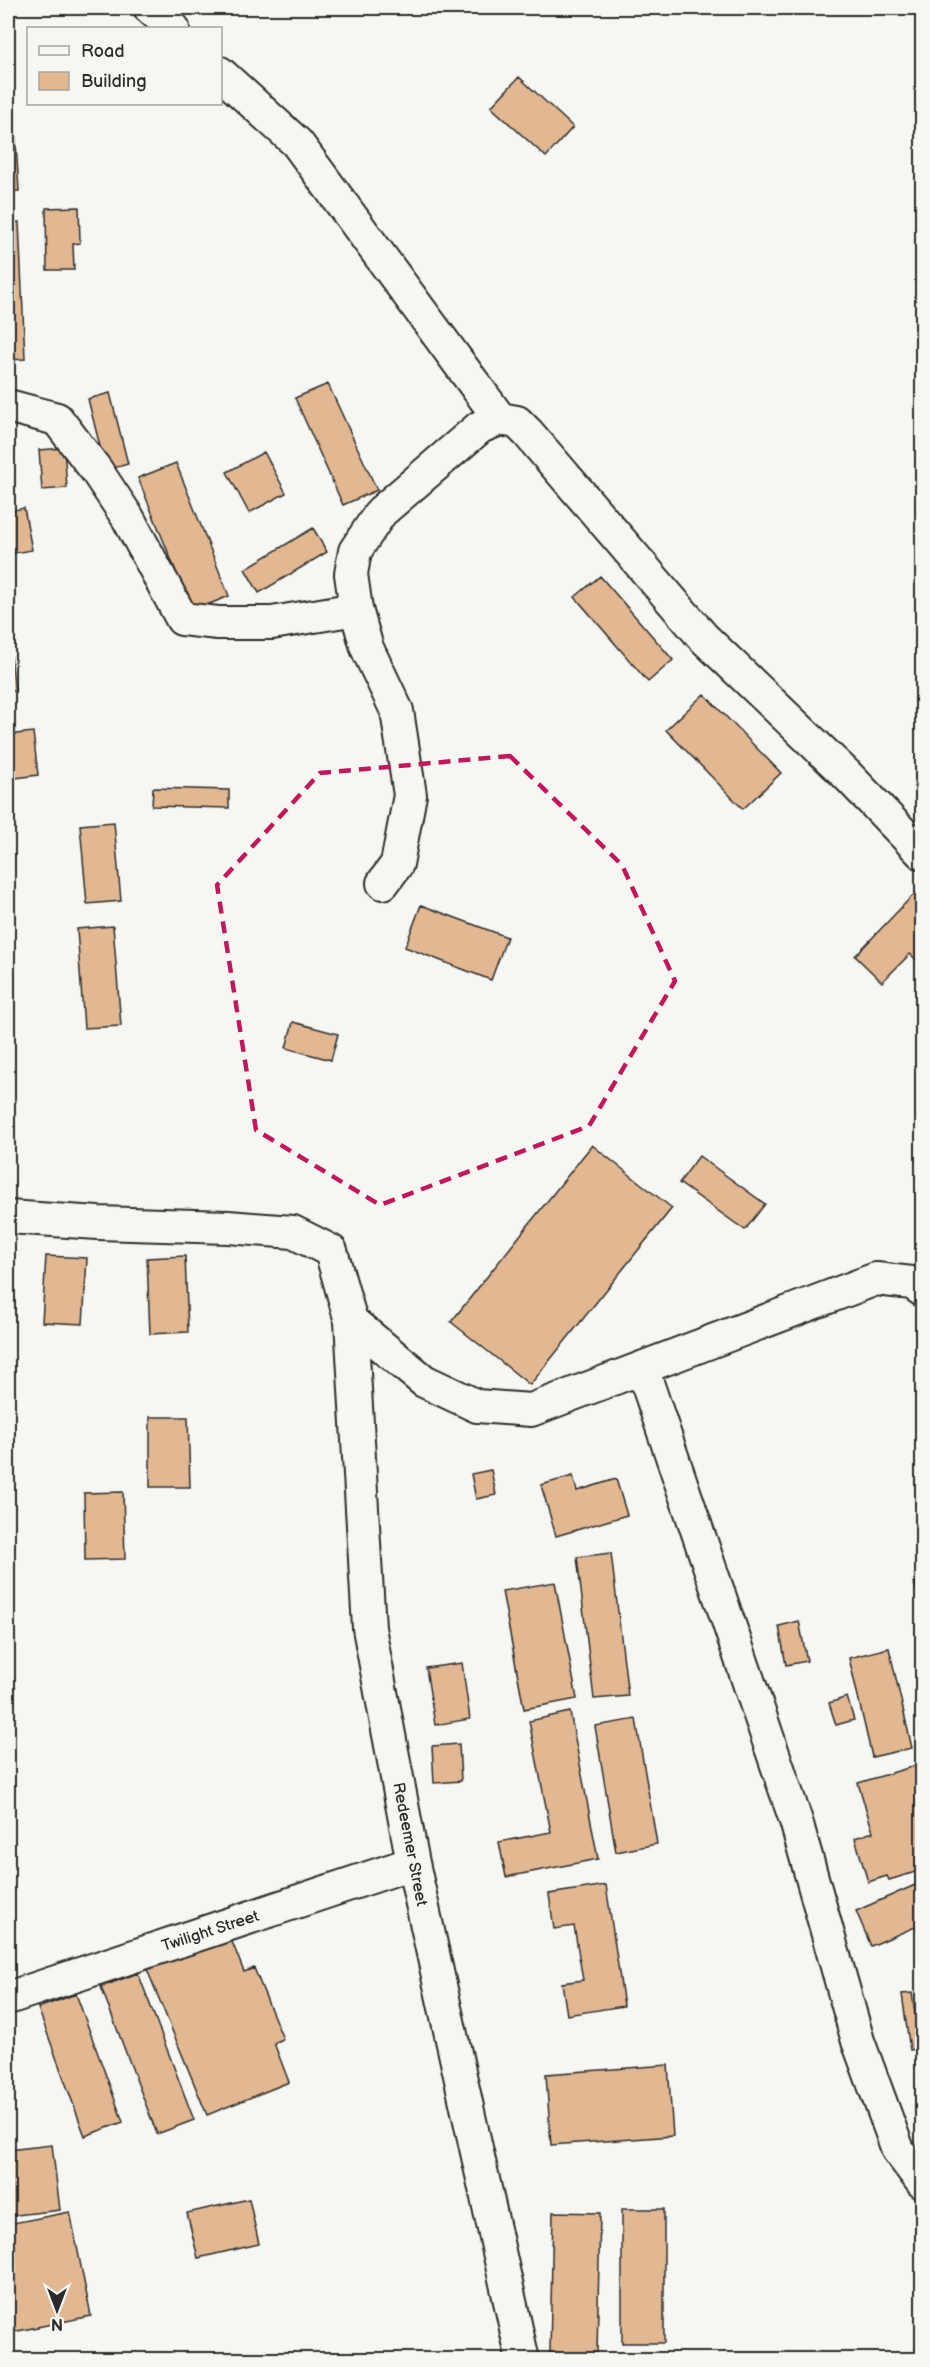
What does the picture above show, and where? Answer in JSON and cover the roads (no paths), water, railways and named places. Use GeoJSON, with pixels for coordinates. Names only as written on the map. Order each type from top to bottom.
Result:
{"type":"FeatureCollection","features":[{"type":"Feature","properties":{"kind":"street"},"geometry":{"type":"LineString","coordinates":[[150,8],[171,27]]}},
{"type":"Feature","properties":{"kind":"street"},"geometry":{"type":"LineString","coordinates":[[222,75],[297,143],[500,419]]}},
{"type":"Feature","properties":{"kind":"street"},"geometry":{"type":"LineString","coordinates":[[8,406],[57,419],[96,470],[128,518],[182,619],[218,623],[272,623],[356,609]]}},
{"type":"Feature","properties":{"kind":"street"},"geometry":{"type":"LineString","coordinates":[[383,883],[397,864],[410,795],[397,711],[367,648],[356,609],[351,574],[355,551],[381,512],[480,428],[500,419],[517,422],[528,433],[703,637],[847,775],[922,854]]}},
{"type":"Feature","properties":{"kind":"street","name":"Redeemer Street"},"geometry":{"type":"LineString","coordinates":[[8,1217],[292,1232],[331,1251],[351,1321],[369,1628],[413,1863],[523,2360]]}},
{"type":"Feature","properties":{"kind":"street"},"geometry":{"type":"LineString","coordinates":[[351,1321],[424,1381],[477,1406],[531,1410],[876,1279],[912,1283],[922,1290]]}},
{"type":"Feature","properties":{"kind":"street"},"geometry":{"type":"LineString","coordinates":[[642,1368],[796,1821],[858,2042],[898,2150],[922,2182]]}},
{"type":"Feature","properties":{"kind":"street","name":"Twilight Street"},"geometry":{"type":"LineString","coordinates":[[8,1998],[413,1863]]}}]}
